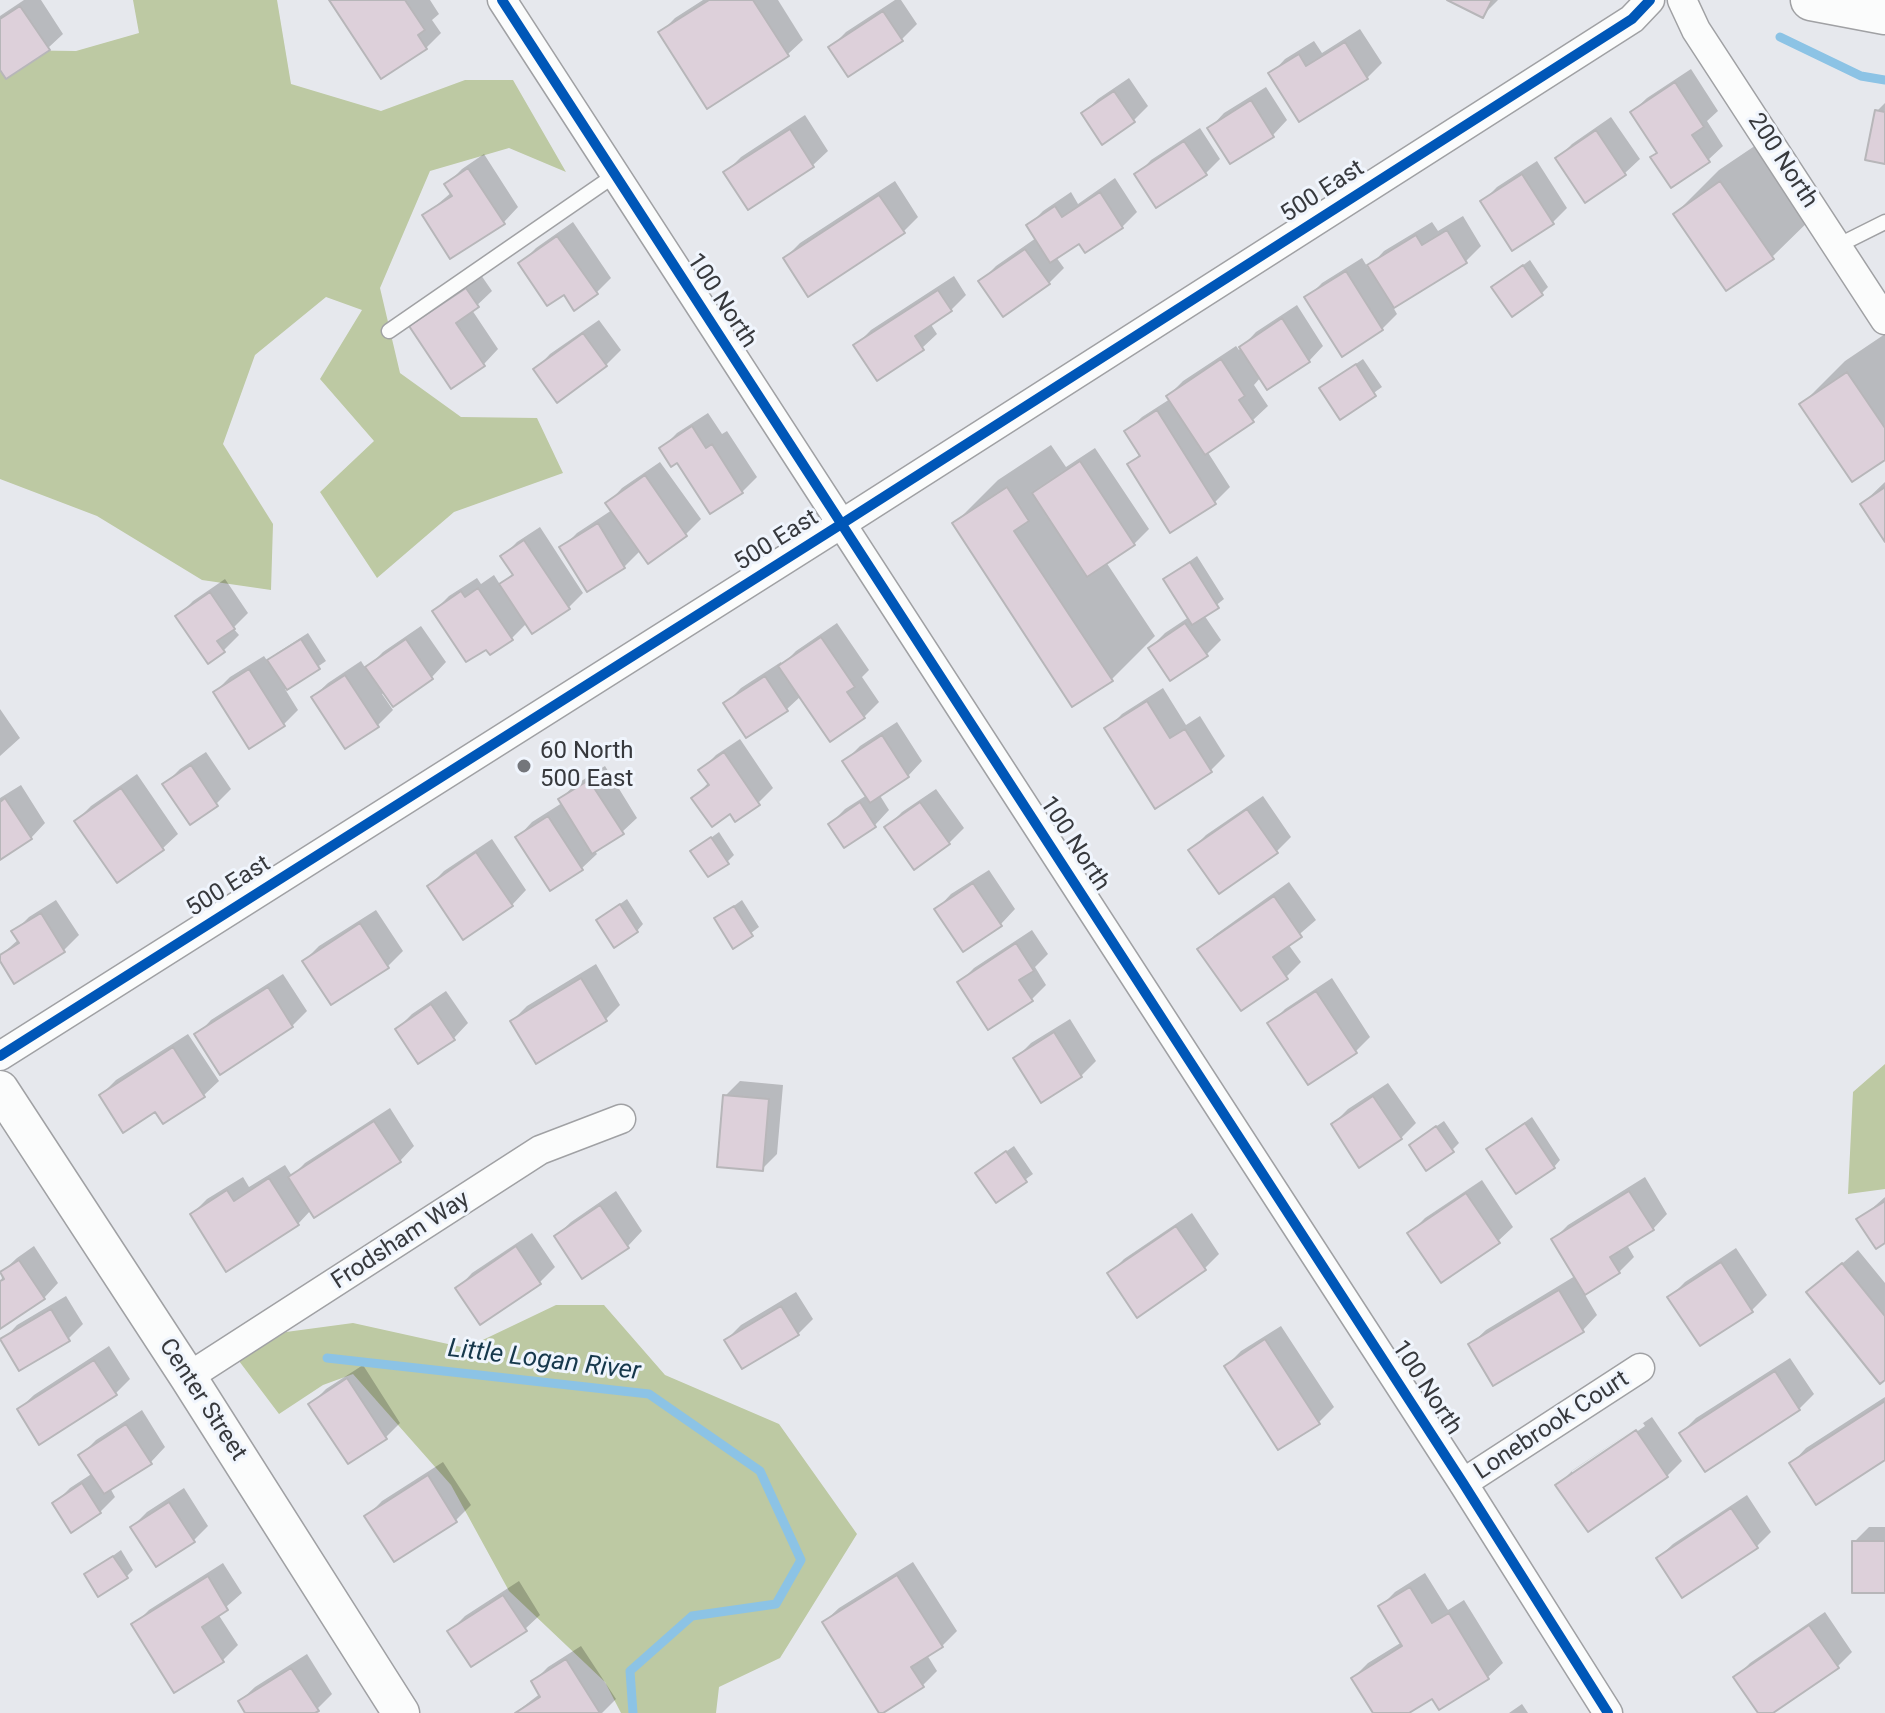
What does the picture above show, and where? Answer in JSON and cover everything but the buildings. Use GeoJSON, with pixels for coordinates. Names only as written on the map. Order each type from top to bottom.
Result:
{"type":"FeatureCollection","features":[{"type":"Feature","properties":{"kind":"main road"},"geometry":{"type":"LineString","coordinates":[[1811,0],[1885,14]]}},
{"type":"Feature","properties":{"kind":"street","name":"100 North"},"geometry":{"type":"LineString","coordinates":[[502,0],[1463,1483],[1608,1713]]}},
{"type":"Feature","properties":{"kind":"street","name":"500 East"},"geometry":{"type":"LineString","coordinates":[[0,1056],[1632,19],[1650,0]]}},
{"type":"Feature","properties":{"kind":"street","name":"200 North"},"geometry":{"type":"LineString","coordinates":[[1682,0],[1696,30],[1885,320]]}},
{"type":"Feature","properties":{"kind":"street","name":"Center Street"},"geometry":{"type":"LineString","coordinates":[[0,1089],[188,1377],[401,1713]]}},
{"type":"Feature","properties":{"kind":"street","name":"Frodsham Way"},"geometry":{"type":"LineString","coordinates":[[188,1377],[540,1150],[621,1119]]}},
{"type":"Feature","properties":{"kind":"street","name":"Lonebrook Court"},"geometry":{"type":"LineString","coordinates":[[1463,1483],[1640,1368]]}},
{"type":"Feature","properties":{"kind":"lane"},"geometry":{"type":"LineString","coordinates":[[389,331],[615,175]]}},
{"type":"Feature","properties":{"kind":"lane"},"geometry":{"type":"LineString","coordinates":[[1837,246],[1885,222]]}},
{"type":"Feature","properties":{"kind":"green space"},"geometry":{"type":"Polygon","coordinates":[[[133,0],[277,0],[291,84],[381,111],[465,80],[513,80],[566,172],[509,148],[430,171],[380,288],[400,373],[461,417],[537,418],[563,473],[454,512],[377,578],[320,492],[374,441],[320,379],[362,310],[326,297],[255,355],[223,444],[273,524],[271,590],[202,580],[97,516],[0,479],[0,50],[76,51],[139,33],[133,0]]]}},
{"type":"Feature","properties":{"kind":"green space"},"geometry":{"type":"Polygon","coordinates":[[[1885,1064],[1885,1189],[1848,1194],[1853,1092],[1885,1064]]]}},
{"type":"Feature","properties":{"kind":"green space"},"geometry":{"type":"Polygon","coordinates":[[[556,1305],[604,1305],[665,1375],[779,1424],[857,1534],[780,1658],[719,1687],[716,1713],[621,1713],[605,1682],[509,1591],[451,1485],[353,1374],[323,1385],[279,1414],[239,1361],[286,1332],[353,1323],[466,1348],[556,1305]]]}},
{"type":"Feature","properties":{"kind":"waterway"},"geometry":{"type":"LineString","coordinates":[[1780,37],[1861,76],[1885,80]]}},
{"type":"Feature","properties":{"kind":"waterway","name":"Little Logan River"},"geometry":{"type":"LineString","coordinates":[[327,1358],[649,1394],[760,1471],[801,1560],[776,1604],[692,1616],[630,1671],[633,1713]]}},
{"type":"Feature","properties":{"kind":"cycle path"},"geometry":{"type":"LineString","coordinates":[[502,0],[1463,1483],[1608,1713]]}},
{"type":"Feature","properties":{"kind":"cycle path"},"geometry":{"type":"LineString","coordinates":[[0,1056],[1632,19],[1650,0]]}},
{"type":"Feature","properties":{"kind":"place","name":"60 North 500 East"},"geometry":{"type":"Point","coordinates":[524,766]}}]}
